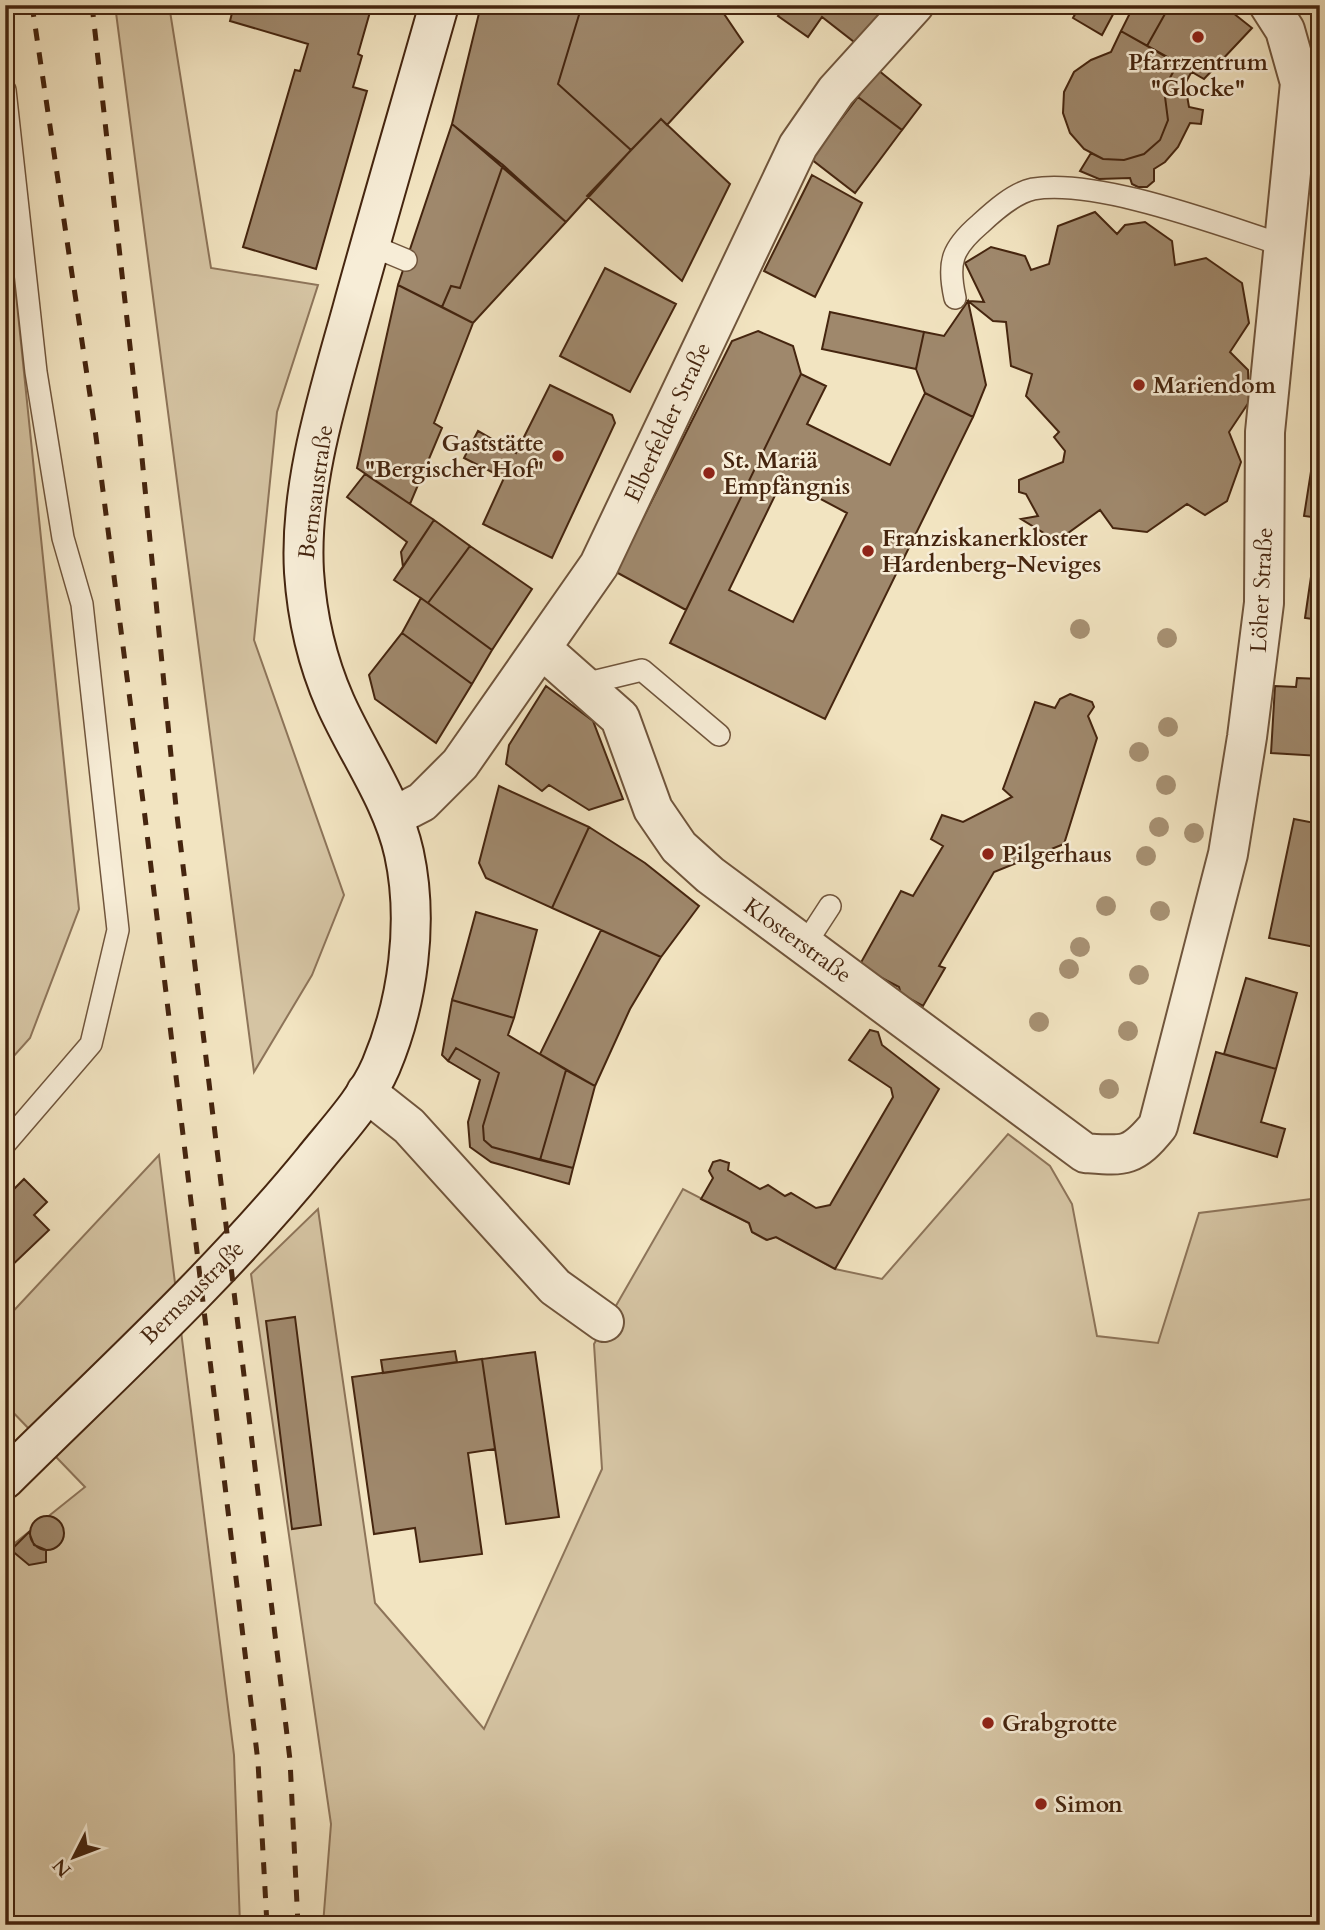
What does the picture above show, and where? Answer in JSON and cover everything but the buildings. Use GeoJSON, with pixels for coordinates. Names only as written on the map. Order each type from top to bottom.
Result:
{"type":"FeatureCollection","features":[{"type":"Feature","properties":{"kind":"street","name":"Bernsaustraße"},"geometry":{"type":"LineString","coordinates":[[5,1479],[250,1233],[311,1164],[366,1092],[381,1066],[394,1027],[403,990],[409,939],[408,875],[393,817],[336,704],[321,667],[312,631],[304,572],[308,506],[323,422],[439,5]]}},
{"type":"Feature","properties":{"kind":"street","name":"Elberfelder Straße"},"geometry":{"type":"LineString","coordinates":[[393,817],[422,802],[460,764],[599,565],[799,146],[836,91],[914,5]]}},
{"type":"Feature","properties":{"kind":"street","name":"Löher Straße"},"geometry":{"type":"LineString","coordinates":[[1124,1156],[1141,1147],[1158,1126],[1230,841],[1264,603],[1265,432],[1283,246],[1293,182],[1300,83],[1285,30],[1269,5]]}},
{"type":"Feature","properties":{"kind":"street","name":"Klosterstraße"},"geometry":{"type":"LineString","coordinates":[[542,649],[620,718],[653,809],[679,847],[710,875],[974,1068],[1085,1153],[1124,1156]]}},
{"type":"Feature","properties":{"kind":"street"},"geometry":{"type":"LineString","coordinates":[[366,1092],[409,1126],[555,1287],[604,1322]]}},
{"type":"Feature","properties":{"kind":"lane"},"geometry":{"type":"LineString","coordinates":[[5,90],[36,372],[63,538],[82,604],[118,930],[91,1044],[5,1144]]}},
{"type":"Feature","properties":{"kind":"lane"},"geometry":{"type":"LineString","coordinates":[[955,298],[949,271],[960,241],[998,207],[1031,189],[1072,189],[1154,205],[1283,246]]}},
{"type":"Feature","properties":{"kind":"lane"},"geometry":{"type":"LineString","coordinates":[[370,246],[406,260]]}},
{"type":"Feature","properties":{"kind":"lane"},"geometry":{"type":"LineString","coordinates":[[583,684],[642,670],[719,735]]}},
{"type":"Feature","properties":{"kind":"lane"},"geometry":{"type":"LineString","coordinates":[[804,946],[830,906]]}},
{"type":"Feature","properties":{"kind":"shaded area"},"geometry":{"type":"Polygon","coordinates":[[[115,5],[169,5],[211,268],[318,285],[277,412],[254,640],[344,895],[312,975],[254,1072],[115,5]]]}},
{"type":"Feature","properties":{"kind":"shaded area"},"geometry":{"type":"Polygon","coordinates":[[[5,187],[79,909],[30,1038],[5,1066],[5,187]]]}},
{"type":"Feature","properties":{"kind":"shaded area"},"geometry":{"type":"Polygon","coordinates":[[[1008,1134],[1050,1166],[1072,1204],[1097,1336],[1158,1343],[1199,1213],[1320,1198],[1320,1763],[1315,1781],[1320,1803],[1320,1925],[323,1925],[331,1824],[251,1274],[318,1209],[375,1603],[484,1729],[602,1469],[594,1344],[683,1189],[749,1223],[752,1232],[766,1240],[776,1237],[835,1269],[882,1279],[1008,1134]]]}},
{"type":"Feature","properties":{"kind":"shaded area"},"geometry":{"type":"Polygon","coordinates":[[[159,1155],[234,1755],[240,1925],[5,1925],[5,1551],[85,1487],[5,1404],[5,1320],[159,1155]]]}},
{"type":"Feature","properties":{"kind":"railway"},"geometry":{"type":"LineString","coordinates":[[32,5],[95,429],[145,817],[258,1762],[267,1925]]}},
{"type":"Feature","properties":{"kind":"railway"},"geometry":{"type":"LineString","coordinates":[[92,5],[139,427],[176,807],[290,1760],[298,1925]]}},
{"type":"Feature","properties":{"kind":"place","name":"Pfarrzentrum \"Glocke\""},"geometry":{"type":"Point","coordinates":[1198,37]}},
{"type":"Feature","properties":{"kind":"place","name":"Mariendom"},"geometry":{"type":"Point","coordinates":[1139,385]}},
{"type":"Feature","properties":{"kind":"place","name":"Gaststätte \"Bergischer Hof\""},"geometry":{"type":"Point","coordinates":[558,456]}},
{"type":"Feature","properties":{"kind":"place","name":"St. Mariä Empfängnis"},"geometry":{"type":"Point","coordinates":[709,473]}},
{"type":"Feature","properties":{"kind":"place","name":"Franziskanerkloster Hardenberg-Neviges"},"geometry":{"type":"Point","coordinates":[868,551]}},
{"type":"Feature","properties":{"kind":"place","name":"Pilgerhaus"},"geometry":{"type":"Point","coordinates":[988,854]}},
{"type":"Feature","properties":{"kind":"place","name":"Grabgrotte"},"geometry":{"type":"Point","coordinates":[988,1723]}},
{"type":"Feature","properties":{"kind":"place","name":"Simon"},"geometry":{"type":"Point","coordinates":[1041,1804]}}]}
